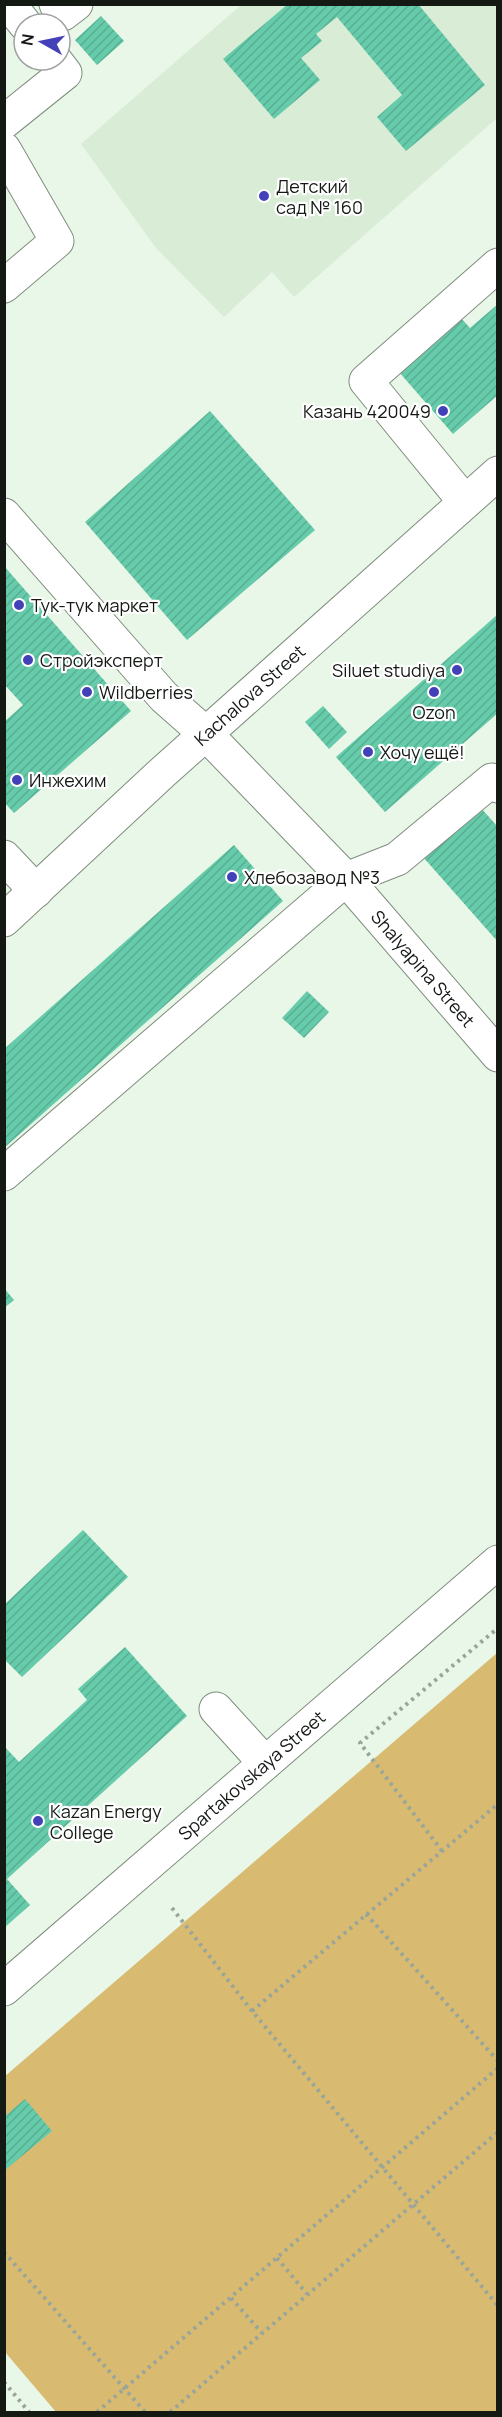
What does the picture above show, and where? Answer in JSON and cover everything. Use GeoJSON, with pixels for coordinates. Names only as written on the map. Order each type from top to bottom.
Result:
{"type":"FeatureCollection","features":[{"type":"Feature","properties":{"kind":"street"},"geometry":{"type":"LineString","coordinates":[[56,4],[63,14],[76,4]]}},
{"type":"Feature","properties":{"kind":"street"},"geometry":{"type":"LineString","coordinates":[[4,122],[64,72]]}},
{"type":"Feature","properties":{"kind":"street"},"geometry":{"type":"LineString","coordinates":[[4,149],[57,241],[4,286]]}},
{"type":"Feature","properties":{"kind":"street"},"geometry":{"type":"LineString","coordinates":[[465,502],[366,381],[498,265]]}},
{"type":"Feature","properties":{"kind":"street","name":"Kachalova Street"},"geometry":{"type":"LineString","coordinates":[[4,920],[206,734],[498,473]]}},
{"type":"Feature","properties":{"kind":"street","name":"Shalyapina Street"},"geometry":{"type":"LineString","coordinates":[[7,524],[164,698],[206,734],[346,879],[498,1055]]}},
{"type":"Feature","properties":{"kind":"street"},"geometry":{"type":"LineString","coordinates":[[4,1174],[346,879],[397,859],[496,780]]}},
{"type":"Feature","properties":{"kind":"street"},"geometry":{"type":"LineString","coordinates":[[4,857],[36,891]]}},
{"type":"Feature","properties":{"kind":"street","name":"Spartakovskaya Street"},"geometry":{"type":"LineString","coordinates":[[4,1989],[498,1562]]}},
{"type":"Feature","properties":{"kind":"street"},"geometry":{"type":"LineString","coordinates":[[216,1709],[265,1763]]}},
{"type":"Feature","properties":{"kind":"path"},"geometry":{"type":"LineString","coordinates":[[442,1851],[360,1743],[498,1628]]}},
{"type":"Feature","properties":{"kind":"path"},"geometry":{"type":"LineString","coordinates":[[252,2012],[498,1804]]}},
{"type":"Feature","properties":{"kind":"path"},"geometry":{"type":"LineString","coordinates":[[172,1908],[252,2012],[498,2306]]}},
{"type":"Feature","properties":{"kind":"path"},"geometry":{"type":"LineString","coordinates":[[366,1914],[498,2061]]}},
{"type":"Feature","properties":{"kind":"path"},"geometry":{"type":"LineString","coordinates":[[97,2412],[498,2068]]}},
{"type":"Feature","properties":{"kind":"path"},"geometry":{"type":"LineString","coordinates":[[170,2412],[498,2132]]}},
{"type":"Feature","properties":{"kind":"path"},"geometry":{"type":"LineString","coordinates":[[4,2252],[145,2412]]}},
{"type":"Feature","properties":{"kind":"path"},"geometry":{"type":"LineString","coordinates":[[277,2258],[307,2294]]}},
{"type":"Feature","properties":{"kind":"path"},"geometry":{"type":"LineString","coordinates":[[231,2298],[262,2334]]}},
{"type":"Feature","properties":{"kind":"path"},"geometry":{"type":"LineString","coordinates":[[4,2382],[29,2412]]}},
{"type":"Feature","properties":{"kind":"shaded area","name":"Детский сад № 160"},"geometry":{"type":"Polygon","coordinates":[[[241,5],[497,5],[497,118],[294,297],[272,272],[224,317],[156,248],[81,144],[241,5]]]}},
{"type":"Feature","properties":{"kind":"shaded area"},"geometry":{"type":"Polygon","coordinates":[[[497,1653],[497,2412],[56,2412],[5,2352],[4,2077],[497,1653]]]}},
{"type":"Feature","properties":{"kind":"building"},"geometry":{"type":"Polygon","coordinates":[[[288,4],[418,4],[485,85],[406,151],[377,117],[402,95],[337,17],[316,34],[322,41],[301,58],[320,80],[274,119],[223,59],[288,4]]]}},
{"type":"Feature","properties":{"kind":"building"},"geometry":{"type":"Polygon","coordinates":[[[101,16],[124,41],[97,65],[75,40],[101,16]]]}},
{"type":"Feature","properties":{"kind":"building"},"geometry":{"type":"Polygon","coordinates":[[[498,304],[498,395],[453,434],[399,372],[461,318],[470,328],[498,304]]]}},
{"type":"Feature","properties":{"kind":"building"},"geometry":{"type":"Polygon","coordinates":[[[210,411],[315,530],[187,640],[85,522],[210,411]]]}},
{"type":"Feature","properties":{"kind":"building"},"geometry":{"type":"Polygon","coordinates":[[[4,566],[131,711],[14,813],[4,802],[4,722],[23,705],[4,684],[4,566]]]}},
{"type":"Feature","properties":{"kind":"building"},"geometry":{"type":"Polygon","coordinates":[[[498,614],[498,713],[385,812],[336,757],[498,614]]]}},
{"type":"Feature","properties":{"kind":"building"},"geometry":{"type":"Polygon","coordinates":[[[323,706],[347,732],[329,749],[305,722],[323,706]]]}},
{"type":"Feature","properties":{"kind":"building"},"geometry":{"type":"Polygon","coordinates":[[[480,807],[498,827],[498,942],[423,857],[480,807]]]}},
{"type":"Feature","properties":{"kind":"building"},"geometry":{"type":"Polygon","coordinates":[[[234,845],[283,901],[4,1148],[4,1049],[234,845]]]}},
{"type":"Feature","properties":{"kind":"building"},"geometry":{"type":"Polygon","coordinates":[[[307,991],[329,1012],[304,1038],[282,1018],[307,991]]]}},
{"type":"Feature","properties":{"kind":"building"},"geometry":{"type":"Polygon","coordinates":[[[4,1288],[14,1300],[4,1308],[4,1288]]]}},
{"type":"Feature","properties":{"kind":"building"},"geometry":{"type":"Polygon","coordinates":[[[83,1530],[128,1577],[22,1677],[4,1659],[4,1605],[83,1530]]]}},
{"type":"Feature","properties":{"kind":"building","name":"Kazan Energy College"},"geometry":{"type":"Polygon","coordinates":[[[125,1647],[187,1716],[7,1879],[30,1905],[4,1928],[4,1746],[19,1762],[87,1700],[78,1689],[125,1647]]]}},
{"type":"Feature","properties":{"kind":"building"},"geometry":{"type":"Polygon","coordinates":[[[25,2099],[52,2131],[4,2171],[4,2117],[25,2099]]]}},
{"type":"Feature","properties":{"kind":"place","name":"Детский сад № 160"},"geometry":{"type":"Point","coordinates":[264,196]}},
{"type":"Feature","properties":{"kind":"place","name":"Казань 420049"},"geometry":{"type":"Point","coordinates":[443,411]}},
{"type":"Feature","properties":{"kind":"place","name":"Тук-тук маркет"},"geometry":{"type":"Point","coordinates":[19,605]}},
{"type":"Feature","properties":{"kind":"place","name":"Стройэксперт"},"geometry":{"type":"Point","coordinates":[28,660]}},
{"type":"Feature","properties":{"kind":"place","name":"Siluet studiya"},"geometry":{"type":"Point","coordinates":[457,670]}},
{"type":"Feature","properties":{"kind":"place","name":"Wildberries"},"geometry":{"type":"Point","coordinates":[87,692]}},
{"type":"Feature","properties":{"kind":"place","name":"Ozon"},"geometry":{"type":"Point","coordinates":[434,692]}},
{"type":"Feature","properties":{"kind":"place","name":"Хочу ещё!"},"geometry":{"type":"Point","coordinates":[368,752]}},
{"type":"Feature","properties":{"kind":"place","name":"Инжехим"},"geometry":{"type":"Point","coordinates":[17,780]}},
{"type":"Feature","properties":{"kind":"place","name":"Хлебозавод №3"},"geometry":{"type":"Point","coordinates":[232,877]}},
{"type":"Feature","properties":{"kind":"place","name":"Kazan Energy College"},"geometry":{"type":"Point","coordinates":[38,1821]}}]}
